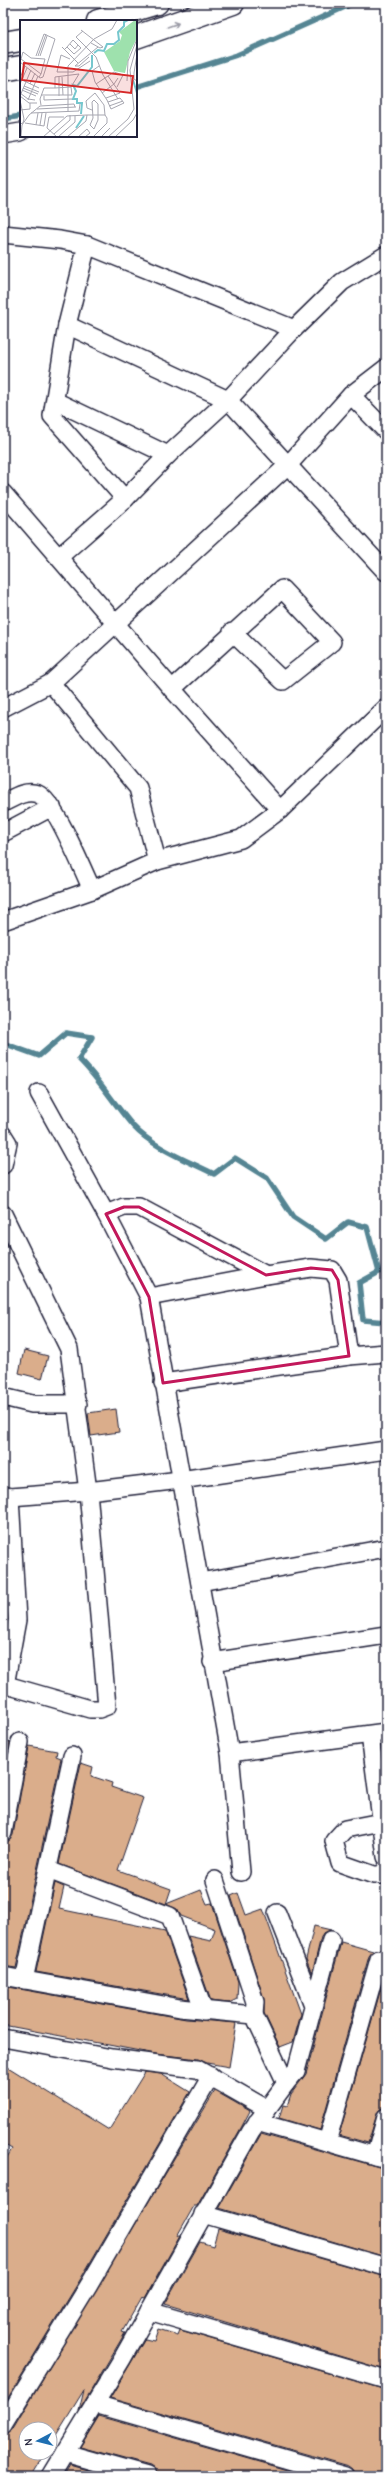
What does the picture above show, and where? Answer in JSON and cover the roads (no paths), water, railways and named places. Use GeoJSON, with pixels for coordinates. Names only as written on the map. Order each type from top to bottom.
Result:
{"type":"FeatureCollection","features":[{"type":"Feature","properties":{"kind":"highway"},"geometry":{"type":"LineString","coordinates":[[101,20],[157,3]]}},
{"type":"Feature","properties":{"kind":"highway"},"geometry":{"type":"LineString","coordinates":[[137,38],[233,3]]}},
{"type":"Feature","properties":{"kind":"highway"},"geometry":{"type":"LineString","coordinates":[[3,43],[20,40]]}},
{"type":"Feature","properties":{"kind":"highway"},"geometry":{"type":"LineString","coordinates":[[3,70],[20,67]]}},
{"type":"Feature","properties":{"kind":"street"},"geometry":{"type":"LineString","coordinates":[[3,135],[20,132]]}},
{"type":"Feature","properties":{"kind":"street"},"geometry":{"type":"LineString","coordinates":[[3,234],[60,240],[87,245],[294,329]]}},
{"type":"Feature","properties":{"kind":"street"},"geometry":{"type":"LineString","coordinates":[[87,245],[67,325],[52,416],[125,499]]}},
{"type":"Feature","properties":{"kind":"street"},"geometry":{"type":"LineString","coordinates":[[59,557],[125,499],[168,455],[228,400],[294,329],[342,282],[386,255]]}},
{"type":"Feature","properties":{"kind":"street"},"geometry":{"type":"LineString","coordinates":[[67,325],[228,400],[386,572]]}},
{"type":"Feature","properties":{"kind":"street"},"geometry":{"type":"LineString","coordinates":[[3,708],[51,683],[288,464],[352,395],[386,368]]}},
{"type":"Feature","properties":{"kind":"street"},"geometry":{"type":"LineString","coordinates":[[352,395],[386,431]]}},
{"type":"Feature","properties":{"kind":"street"},"geometry":{"type":"LineString","coordinates":[[55,401],[168,455]]}},
{"type":"Feature","properties":{"kind":"street"},"geometry":{"type":"LineString","coordinates":[[3,493],[116,622],[172,689],[280,810]]}},
{"type":"Feature","properties":{"kind":"street"},"geometry":{"type":"LineString","coordinates":[[172,689],[232,632],[282,589],[332,642],[283,681],[232,632]]}},
{"type":"Feature","properties":{"kind":"street"},"geometry":{"type":"LineString","coordinates":[[51,683],[138,788],[157,861]]}},
{"type":"Feature","properties":{"kind":"street"},"geometry":{"type":"LineString","coordinates":[[3,922],[92,890],[157,861],[240,839],[280,810],[386,708]]}},
{"type":"Feature","properties":{"kind":"street"},"geometry":{"type":"LineString","coordinates":[[3,803],[24,792],[39,795],[52,807],[92,890]]}},
{"type":"Feature","properties":{"kind":"street"},"geometry":{"type":"LineString","coordinates":[[3,833],[52,807]]}},
{"type":"Feature","properties":{"kind":"street"},"geometry":{"type":"LineString","coordinates":[[39,1093],[132,1260],[149,1297],[180,1480],[200,1582],[212,1662],[230,1753],[241,1872]]}},
{"type":"Feature","properties":{"kind":"street"},"geometry":{"type":"LineString","coordinates":[[3,1135],[8,1143],[3,1165]]}},
{"type":"Feature","properties":{"kind":"street"},"geometry":{"type":"LineString","coordinates":[[106,1214],[124,1207],[139,1206],[266,1275]]}},
{"type":"Feature","properties":{"kind":"street"},"geometry":{"type":"LineString","coordinates":[[3,1214],[70,1349],[88,1491],[107,1706],[99,1709],[90,1709],[4,1685],[18,1620],[6,1496],[88,1491],[180,1480],[386,1450]]}},
{"type":"Feature","properties":{"kind":"street"},"geometry":{"type":"LineString","coordinates":[[149,1297],[311,1268],[332,1270],[338,1280],[349,1356]]}},
{"type":"Feature","properties":{"kind":"street"},"geometry":{"type":"LineString","coordinates":[[163,1383],[349,1356],[386,1353]]}},
{"type":"Feature","properties":{"kind":"street"},"geometry":{"type":"LineString","coordinates":[[3,1397],[32,1404],[78,1404]]}},
{"type":"Feature","properties":{"kind":"street"},"geometry":{"type":"LineString","coordinates":[[200,1582],[386,1548]]}},
{"type":"Feature","properties":{"kind":"street"},"geometry":{"type":"LineString","coordinates":[[212,1662],[386,1635]]}},
{"type":"Feature","properties":{"kind":"street"},"geometry":{"type":"LineString","coordinates":[[230,1753],[378,1734],[381,1822],[386,1857]]}},
{"type":"Feature","properties":{"kind":"street"},"geometry":{"type":"LineString","coordinates":[[3,1833],[20,1742]]}},
{"type":"Feature","properties":{"kind":"street"},"geometry":{"type":"LineString","coordinates":[[24,1980],[72,1756]]}},
{"type":"Feature","properties":{"kind":"street"},"geometry":{"type":"LineString","coordinates":[[381,1822],[345,1828],[334,1841],[340,1863],[374,1875],[382,1875],[386,1870]]}},
{"type":"Feature","properties":{"kind":"street"},"geometry":{"type":"LineString","coordinates":[[48,1870],[170,1916],[204,2011]]}},
{"type":"Feature","properties":{"kind":"street"},"geometry":{"type":"LineString","coordinates":[[214,1880],[255,2002],[254,2015],[286,2083]]}},
{"type":"Feature","properties":{"kind":"street"},"geometry":{"type":"LineString","coordinates":[[277,1913],[313,2005]]}},
{"type":"Feature","properties":{"kind":"street"},"geometry":{"type":"LineString","coordinates":[[51,2476],[95,2404],[203,2214],[262,2116],[296,2071],[331,1940]]}},
{"type":"Feature","properties":{"kind":"street"},"geometry":{"type":"LineString","coordinates":[[327,2142],[379,1959]]}},
{"type":"Feature","properties":{"kind":"street"},"geometry":{"type":"LineString","coordinates":[[3,1976],[204,2011],[254,2015]]}},
{"type":"Feature","properties":{"kind":"street"},"geometry":{"type":"LineString","coordinates":[[3,2038],[112,2058],[197,2069],[211,2076],[262,2116],[327,2142],[381,2157],[386,2116]]}},
{"type":"Feature","properties":{"kind":"street"},"geometry":{"type":"LineString","coordinates":[[3,2425],[89,2285],[211,2076]]}},
{"type":"Feature","properties":{"kind":"street"},"geometry":{"type":"LineString","coordinates":[[203,2214],[386,2267]]}},
{"type":"Feature","properties":{"kind":"street"},"geometry":{"type":"LineString","coordinates":[[149,2311],[386,2380]]}},
{"type":"Feature","properties":{"kind":"street"},"geometry":{"type":"LineString","coordinates":[[95,2404],[345,2476]]}},
{"type":"Feature","properties":{"kind":"street"},"geometry":{"type":"LineString","coordinates":[[65,2453],[147,2476]]}},
{"type":"Feature","properties":{"kind":"waterway"},"geometry":{"type":"LineString","coordinates":[[137,87],[237,55],[354,3]]}},
{"type":"Feature","properties":{"kind":"waterway"},"geometry":{"type":"LineString","coordinates":[[3,119],[20,116]]}},
{"type":"Feature","properties":{"kind":"waterway"},"geometry":{"type":"LineString","coordinates":[[3,1043],[39,1056],[66,1033],[92,1037],[79,1059],[133,1126],[150,1141],[214,1174],[235,1158],[267,1178],[293,1217],[326,1239],[348,1222],[367,1227],[379,1272],[359,1283],[363,1320],[386,1322]]}}]}
